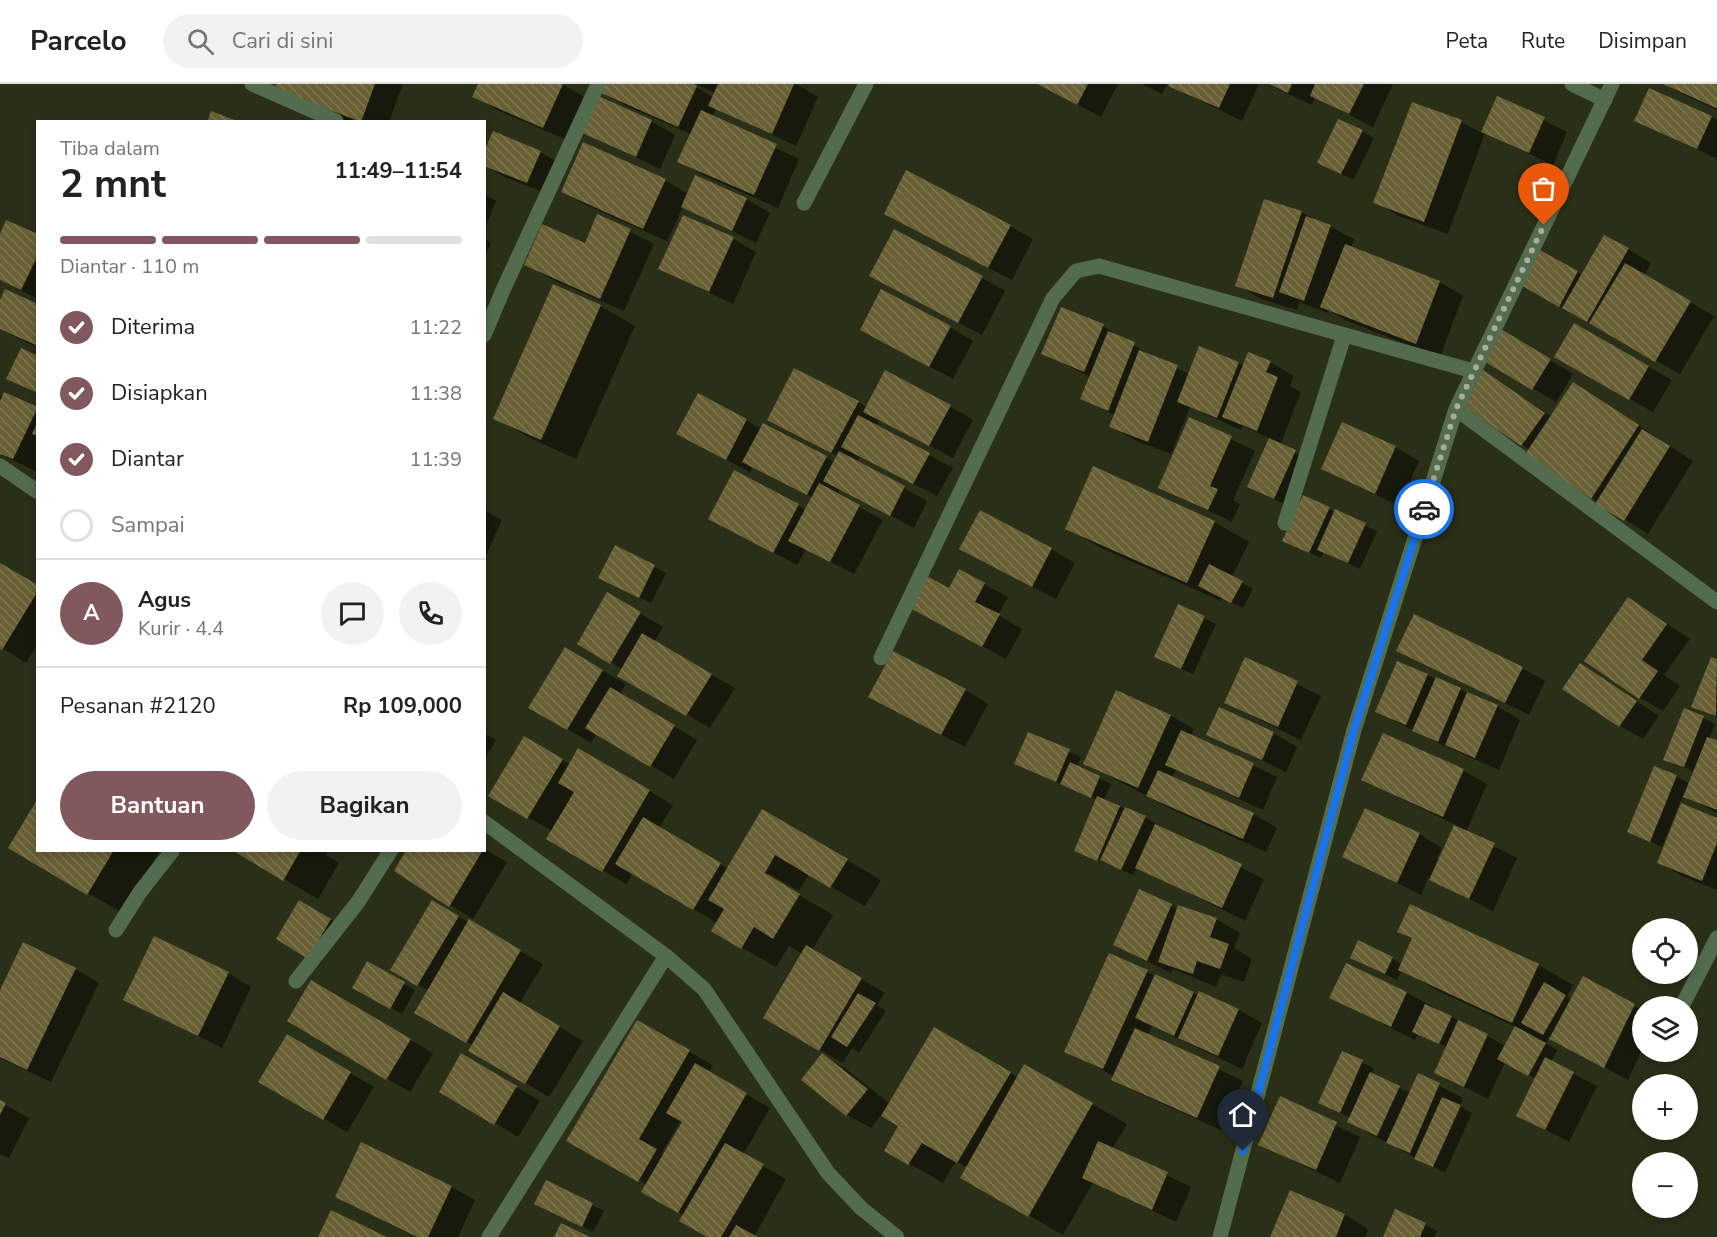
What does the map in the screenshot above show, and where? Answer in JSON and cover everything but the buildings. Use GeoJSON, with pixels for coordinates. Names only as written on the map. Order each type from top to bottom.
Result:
{"type":"FeatureCollection","features":[{"type":"Feature","properties":{"kind":"street"},"geometry":{"type":"LineString","coordinates":[[252,84],[334,120]]}},
{"type":"Feature","properties":{"kind":"street"},"geometry":{"type":"LineString","coordinates":[[486,330],[502,290],[598,84]]}},
{"type":"Feature","properties":{"kind":"street"},"geometry":{"type":"LineString","coordinates":[[804,203],[866,84]]}},
{"type":"Feature","properties":{"kind":"street"},"geometry":{"type":"LineString","coordinates":[[1572,84],[1605,100]]}},
{"type":"Feature","properties":{"kind":"street"},"geometry":{"type":"LineString","coordinates":[[1220,1237],[1354,730],[1456,409],[1612,84]]}},
{"type":"Feature","properties":{"kind":"street"},"geometry":{"type":"LineString","coordinates":[[881,658],[1053,298],[1076,271],[1099,266],[1473,371]]}},
{"type":"Feature","properties":{"kind":"street"},"geometry":{"type":"LineString","coordinates":[[1285,523],[1344,336]]}},
{"type":"Feature","properties":{"kind":"street"},"geometry":{"type":"LineString","coordinates":[[1456,409],[1717,602]]}},
{"type":"Feature","properties":{"kind":"street"},"geometry":{"type":"LineString","coordinates":[[0,466],[36,491]]}},
{"type":"Feature","properties":{"kind":"street"},"geometry":{"type":"LineString","coordinates":[[486,823],[666,956],[704,989],[828,1173],[861,1208],[897,1237]]}},
{"type":"Feature","properties":{"kind":"street"},"geometry":{"type":"LineString","coordinates":[[116,930],[140,892],[171,852]]}},
{"type":"Feature","properties":{"kind":"street"},"geometry":{"type":"LineString","coordinates":[[296,981],[358,902],[389,852]]}},
{"type":"Feature","properties":{"kind":"street"},"geometry":{"type":"LineString","coordinates":[[1687,996],[1717,938]]}},
{"type":"Feature","properties":{"kind":"street"},"geometry":{"type":"LineString","coordinates":[[489,1237],[666,956]]}},
{"type":"Feature","properties":{"kind":"way so far"},"geometry":{"type":"LineString","coordinates":[[1424,509],[1456,409],[1544,225]]}},
{"type":"Feature","properties":{"kind":"route"},"geometry":{"type":"LineString","coordinates":[[1243,1151],[1354,730],[1424,509]]}}]}
